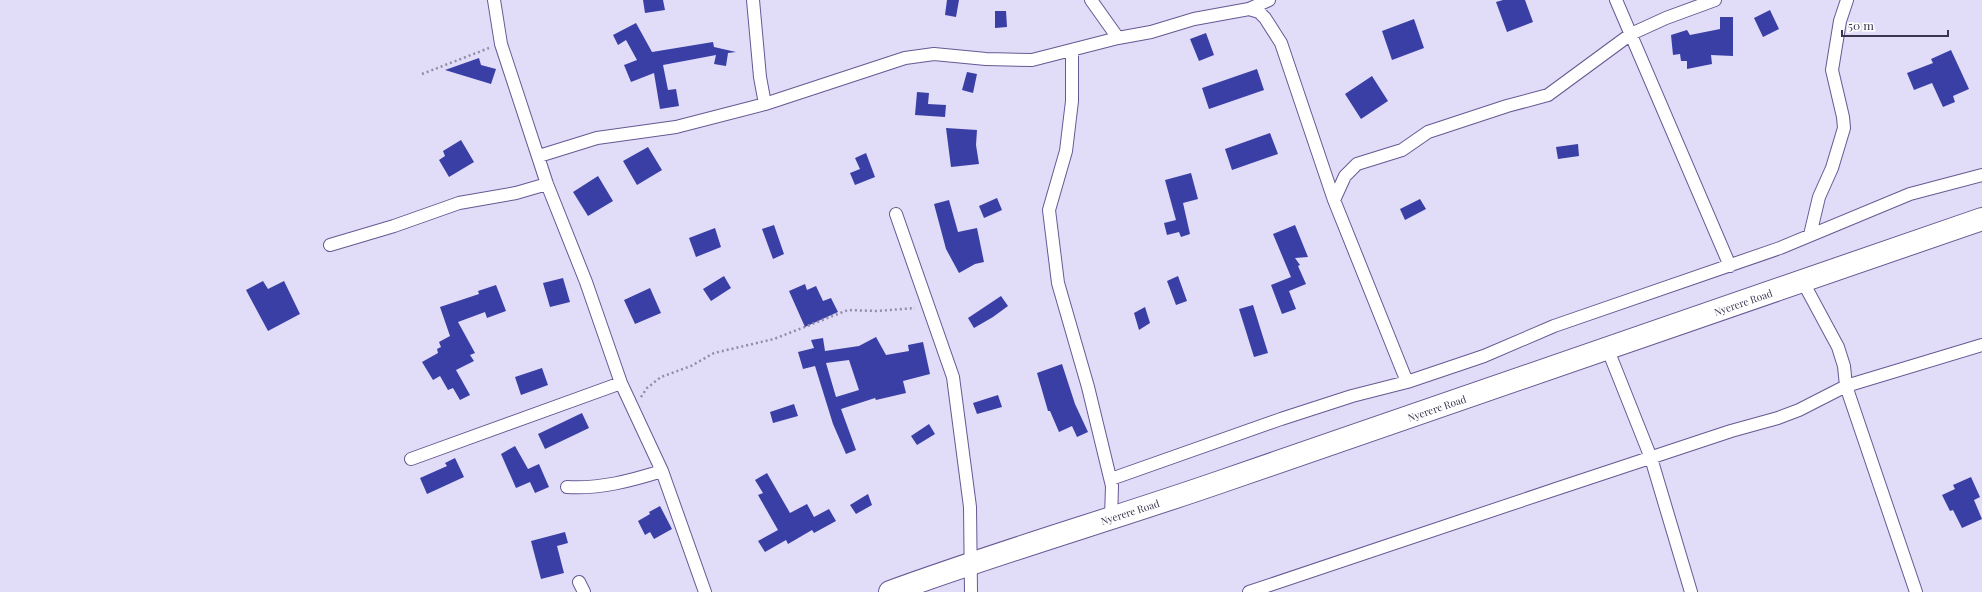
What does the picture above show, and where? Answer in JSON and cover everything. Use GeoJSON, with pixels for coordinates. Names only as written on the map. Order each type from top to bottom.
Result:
{"type":"FeatureCollection","features":[{"type":"Feature","properties":{"kind":"highway","name":"Nyerere Road"},"geometry":{"type":"LineString","coordinates":[[890,592],[971,562],[1111,519],[1608,350],[1982,219]]}},
{"type":"Feature","properties":{"kind":"street"},"geometry":{"type":"LineString","coordinates":[[494,0],[501,44],[547,184],[586,282],[621,382],[633,411],[662,471],[705,592]]}},
{"type":"Feature","properties":{"kind":"street"},"geometry":{"type":"LineString","coordinates":[[753,0],[759,69],[765,104]]}},
{"type":"Feature","properties":{"kind":"street"},"geometry":{"type":"LineString","coordinates":[[1091,0],[1118,38]]}},
{"type":"Feature","properties":{"kind":"street"},"geometry":{"type":"LineString","coordinates":[[539,156],[590,140],[676,127],[765,104],[898,60],[934,54],[1032,60],[1118,38],[1152,32],[1194,20],[1249,9],[1269,0]]}},
{"type":"Feature","properties":{"kind":"street"},"geometry":{"type":"LineString","coordinates":[[1616,0],[1730,266]]}},
{"type":"Feature","properties":{"kind":"street"},"geometry":{"type":"LineString","coordinates":[[1334,200],[1345,176],[1357,164],[1378,159],[1402,150],[1428,132],[1507,106],[1548,95],[1631,34],[1666,18],[1715,0]]}},
{"type":"Feature","properties":{"kind":"street"},"geometry":{"type":"LineString","coordinates":[[1810,235],[1819,196],[1832,168],[1844,128],[1844,117],[1832,70],[1840,21],[1847,0]]}},
{"type":"Feature","properties":{"kind":"street"},"geometry":{"type":"LineString","coordinates":[[1249,9],[1259,12],[1265,18],[1282,43],[1334,200],[1407,382]]}},
{"type":"Feature","properties":{"kind":"street"},"geometry":{"type":"LineString","coordinates":[[1072,51],[1072,101],[1069,131],[1066,151],[1050,203],[1050,217],[1058,283],[1088,387],[1111,479],[1111,519]]}},
{"type":"Feature","properties":{"kind":"street"},"geometry":{"type":"LineString","coordinates":[[1111,479],[1288,417],[1352,396],[1407,382],[1484,356],[1554,326],[1730,266],[1910,194],[1982,175]]}},
{"type":"Feature","properties":{"kind":"street"},"geometry":{"type":"LineString","coordinates":[[330,244],[394,226],[459,202],[516,193],[547,184]]}},
{"type":"Feature","properties":{"kind":"street"},"geometry":{"type":"LineString","coordinates":[[896,214],[953,377],[970,507],[970,592]]}},
{"type":"Feature","properties":{"kind":"street"},"geometry":{"type":"LineString","coordinates":[[1803,282],[1838,347],[1844,366],[1846,386],[1916,592]]}},
{"type":"Feature","properties":{"kind":"street"},"geometry":{"type":"LineString","coordinates":[[1250,592],[1651,458],[1785,415],[1799,410],[1846,386],[1982,345]]}},
{"type":"Feature","properties":{"kind":"street"},"geometry":{"type":"LineString","coordinates":[[1608,350],[1651,458],[1691,592]]}},
{"type":"Feature","properties":{"kind":"street"},"geometry":{"type":"LineString","coordinates":[[411,459],[621,382]]}},
{"type":"Feature","properties":{"kind":"street"},"geometry":{"type":"LineString","coordinates":[[566,487],[587,488],[606,486],[662,471]]}},
{"type":"Feature","properties":{"kind":"path"},"geometry":{"type":"LineString","coordinates":[[422,74],[459,58],[501,44]]}},
{"type":"Feature","properties":{"kind":"path"},"geometry":{"type":"LineString","coordinates":[[633,411],[647,388],[661,377],[691,366],[714,353],[774,339],[848,310],[877,311],[928,307]]}},
{"type":"Feature","properties":{"kind":"building"},"geometry":{"type":"Polygon","coordinates":[[[643,0],[663,0],[665,10],[645,13],[643,0]]]}},
{"type":"Feature","properties":{"kind":"building"},"geometry":{"type":"Polygon","coordinates":[[[947,0],[959,0],[956,17],[945,15],[947,0]]]}},
{"type":"Feature","properties":{"kind":"building"},"geometry":{"type":"Polygon","coordinates":[[[1503,0],[1525,0],[1533,22],[1507,32],[1496,2],[1503,0]]]}},
{"type":"Feature","properties":{"kind":"building"},"geometry":{"type":"Polygon","coordinates":[[[1770,10],[1779,29],[1763,37],[1754,18],[1770,10]]]}},
{"type":"Feature","properties":{"kind":"building"},"geometry":{"type":"Polygon","coordinates":[[[995,11],[1006,11],[1007,27],[995,28],[995,11]]]}},
{"type":"Feature","properties":{"kind":"building"},"geometry":{"type":"Polygon","coordinates":[[[1720,17],[1733,17],[1733,56],[1711,55],[1712,64],[1687,69],[1687,61],[1681,61],[1680,54],[1673,55],[1671,35],[1687,30],[1690,35],[1720,29],[1720,17]]]}},
{"type":"Feature","properties":{"kind":"building"},"geometry":{"type":"Polygon","coordinates":[[[1414,19],[1424,48],[1392,60],[1382,31],[1414,19]]]}},
{"type":"Feature","properties":{"kind":"building"},"geometry":{"type":"Polygon","coordinates":[[[636,23],[652,52],[713,42],[714,47],[736,52],[728,53],[726,66],[714,64],[716,55],[663,65],[668,90],[676,89],[679,106],[660,109],[654,73],[631,82],[624,65],[637,60],[626,40],[618,45],[613,35],[636,23]]]}},
{"type":"Feature","properties":{"kind":"building"},"geometry":{"type":"Polygon","coordinates":[[[1206,33],[1214,55],[1199,61],[1190,39],[1206,33]]]}},
{"type":"Feature","properties":{"kind":"building"},"geometry":{"type":"Polygon","coordinates":[[[1951,50],[1969,89],[1953,96],[1955,102],[1943,107],[1932,83],[1914,90],[1907,73],[1933,63],[1931,59],[1951,50]]]}},
{"type":"Feature","properties":{"kind":"building"},"geometry":{"type":"Polygon","coordinates":[[[479,58],[481,65],[496,69],[491,84],[445,70],[479,58]]]}},
{"type":"Feature","properties":{"kind":"building"},"geometry":{"type":"Polygon","coordinates":[[[1257,69],[1264,90],[1209,109],[1202,88],[1257,69]]]}},
{"type":"Feature","properties":{"kind":"building"},"geometry":{"type":"Polygon","coordinates":[[[967,72],[977,74],[973,93],[962,90],[967,72]]]}},
{"type":"Feature","properties":{"kind":"building"},"geometry":{"type":"Polygon","coordinates":[[[1372,76],[1388,101],[1361,119],[1345,94],[1372,76]]]}},
{"type":"Feature","properties":{"kind":"building"},"geometry":{"type":"Polygon","coordinates":[[[917,92],[929,93],[928,104],[946,105],[945,117],[915,115],[917,92]]]}},
{"type":"Feature","properties":{"kind":"building"},"geometry":{"type":"Polygon","coordinates":[[[946,128],[977,130],[976,145],[979,164],[951,167],[946,128]]]}},
{"type":"Feature","properties":{"kind":"building"},"geometry":{"type":"Polygon","coordinates":[[[1270,133],[1278,154],[1232,170],[1225,149],[1270,133]]]}},
{"type":"Feature","properties":{"kind":"building"},"geometry":{"type":"Polygon","coordinates":[[[461,140],[474,162],[449,177],[439,160],[445,156],[443,151],[461,140]]]}},
{"type":"Feature","properties":{"kind":"building"},"geometry":{"type":"Polygon","coordinates":[[[1578,144],[1579,156],[1558,159],[1556,147],[1578,144]]]}},
{"type":"Feature","properties":{"kind":"building"},"geometry":{"type":"Polygon","coordinates":[[[648,147],[662,170],[637,185],[623,161],[648,147]]]}},
{"type":"Feature","properties":{"kind":"building"},"geometry":{"type":"Polygon","coordinates":[[[866,153],[875,177],[855,185],[850,173],[860,169],[855,158],[866,153]]]}},
{"type":"Feature","properties":{"kind":"building"},"geometry":{"type":"Polygon","coordinates":[[[1191,173],[1198,199],[1183,203],[1190,234],[1181,237],[1179,232],[1167,235],[1164,223],[1176,220],[1165,180],[1191,173]]]}},
{"type":"Feature","properties":{"kind":"building"},"geometry":{"type":"Polygon","coordinates":[[[598,176],[613,201],[588,216],[573,192],[598,176]]]}},
{"type":"Feature","properties":{"kind":"building"},"geometry":{"type":"Polygon","coordinates":[[[997,198],[1002,210],[984,218],[979,206],[997,198]]]}},
{"type":"Feature","properties":{"kind":"building"},"geometry":{"type":"Polygon","coordinates":[[[1420,199],[1426,209],[1405,220],[1400,209],[1420,199]]]}},
{"type":"Feature","properties":{"kind":"building"},"geometry":{"type":"Polygon","coordinates":[[[949,200],[958,232],[977,228],[984,262],[975,264],[959,273],[946,249],[934,204],[949,200]]]}},
{"type":"Feature","properties":{"kind":"building"},"geometry":{"type":"Polygon","coordinates":[[[774,225],[784,254],[773,259],[762,229],[774,225]]]}},
{"type":"Feature","properties":{"kind":"building"},"geometry":{"type":"Polygon","coordinates":[[[1295,225],[1308,257],[1295,258],[1300,265],[1298,266],[1306,284],[1289,291],[1296,309],[1282,314],[1271,285],[1291,277],[1273,234],[1295,225]]]}},
{"type":"Feature","properties":{"kind":"building"},"geometry":{"type":"Polygon","coordinates":[[[715,228],[721,247],[696,257],[689,238],[715,228]]]}},
{"type":"Feature","properties":{"kind":"building"},"geometry":{"type":"Polygon","coordinates":[[[724,276],[731,288],[711,301],[703,289],[724,276]]]}},
{"type":"Feature","properties":{"kind":"building"},"geometry":{"type":"Polygon","coordinates":[[[1178,276],[1187,301],[1176,305],[1167,281],[1178,276]]]}},
{"type":"Feature","properties":{"kind":"building"},"geometry":{"type":"Polygon","coordinates":[[[563,278],[570,302],[550,307],[543,283],[563,278]]]}},
{"type":"Feature","properties":{"kind":"building"},"geometry":{"type":"Polygon","coordinates":[[[263,281],[268,289],[284,281],[300,314],[268,331],[246,290],[263,281]]]}},
{"type":"Feature","properties":{"kind":"building"},"geometry":{"type":"Polygon","coordinates":[[[805,284],[807,290],[816,286],[823,301],[831,298],[838,312],[805,327],[789,291],[805,284]]]}},
{"type":"Feature","properties":{"kind":"building"},"geometry":{"type":"Polygon","coordinates":[[[496,285],[506,311],[487,318],[485,312],[458,322],[475,353],[470,355],[474,361],[456,370],[470,395],[460,400],[453,388],[448,390],[440,376],[433,380],[422,362],[438,353],[437,349],[441,347],[439,342],[450,336],[440,307],[479,294],[478,291],[496,285]]]}},
{"type":"Feature","properties":{"kind":"building"},"geometry":{"type":"Polygon","coordinates":[[[650,288],[661,313],[635,324],[624,300],[650,288]]]}},
{"type":"Feature","properties":{"kind":"building"},"geometry":{"type":"Polygon","coordinates":[[[1001,296],[1008,306],[974,328],[968,318],[1001,296]]]}},
{"type":"Feature","properties":{"kind":"building"},"geometry":{"type":"Polygon","coordinates":[[[1253,305],[1268,353],[1254,357],[1239,309],[1253,305]]]}},
{"type":"Feature","properties":{"kind":"building"},"geometry":{"type":"Polygon","coordinates":[[[1145,307],[1150,323],[1139,330],[1134,313],[1145,307]]]}},
{"type":"Feature","properties":{"kind":"building"},"geometry":{"type":"Polygon","coordinates":[[[876,337],[886,355],[909,351],[908,345],[923,342],[930,374],[903,381],[906,393],[876,400],[875,398],[841,409],[856,450],[846,454],[833,424],[815,366],[803,369],[798,352],[814,348],[811,340],[823,338],[825,351],[859,346],[876,337]],[[849,360],[826,363],[836,397],[859,390],[849,360]]]}},
{"type":"Feature","properties":{"kind":"building"},"geometry":{"type":"Polygon","coordinates":[[[1062,364],[1075,404],[1088,432],[1077,437],[1072,426],[1059,432],[1050,411],[1048,411],[1037,373],[1062,364]]]}},
{"type":"Feature","properties":{"kind":"building"},"geometry":{"type":"Polygon","coordinates":[[[542,368],[548,385],[521,395],[515,377],[542,368]]]}},
{"type":"Feature","properties":{"kind":"building"},"geometry":{"type":"Polygon","coordinates":[[[998,395],[1002,407],[977,414],[973,403],[998,395]]]}},
{"type":"Feature","properties":{"kind":"building"},"geometry":{"type":"Polygon","coordinates":[[[794,404],[798,416],[773,423],[770,412],[794,404]]]}},
{"type":"Feature","properties":{"kind":"building"},"geometry":{"type":"Polygon","coordinates":[[[582,413],[589,428],[545,449],[538,434],[582,413]]]}},
{"type":"Feature","properties":{"kind":"building"},"geometry":{"type":"Polygon","coordinates":[[[929,424],[935,434],[917,445],[911,436],[929,424]]]}},
{"type":"Feature","properties":{"kind":"building"},"geometry":{"type":"Polygon","coordinates":[[[515,446],[528,469],[539,464],[549,487],[535,493],[530,482],[516,488],[501,454],[515,446]]]}},
{"type":"Feature","properties":{"kind":"building"},"geometry":{"type":"Polygon","coordinates":[[[455,458],[464,477],[427,494],[420,478],[447,466],[445,463],[455,458]]]}},
{"type":"Feature","properties":{"kind":"building"},"geometry":{"type":"Polygon","coordinates":[[[767,473],[790,513],[807,504],[814,517],[829,509],[836,521],[814,533],[812,530],[788,544],[786,540],[765,552],[758,541],[778,530],[758,495],[763,493],[755,480],[767,473]]]}},
{"type":"Feature","properties":{"kind":"building"},"geometry":{"type":"Polygon","coordinates":[[[1971,477],[1980,497],[1974,500],[1982,519],[1962,528],[1953,510],[1950,511],[1942,495],[1955,489],[1953,485],[1971,477]]]}},
{"type":"Feature","properties":{"kind":"building"},"geometry":{"type":"Polygon","coordinates":[[[868,494],[872,505],[856,514],[850,505],[868,494]]]}},
{"type":"Feature","properties":{"kind":"building"},"geometry":{"type":"Polygon","coordinates":[[[660,506],[672,529],[654,539],[650,532],[645,535],[638,521],[650,514],[649,512],[660,506]]]}},
{"type":"Feature","properties":{"kind":"building"},"geometry":{"type":"Polygon","coordinates":[[[565,532],[568,543],[557,546],[564,573],[541,579],[531,541],[565,532]]]}}]}
